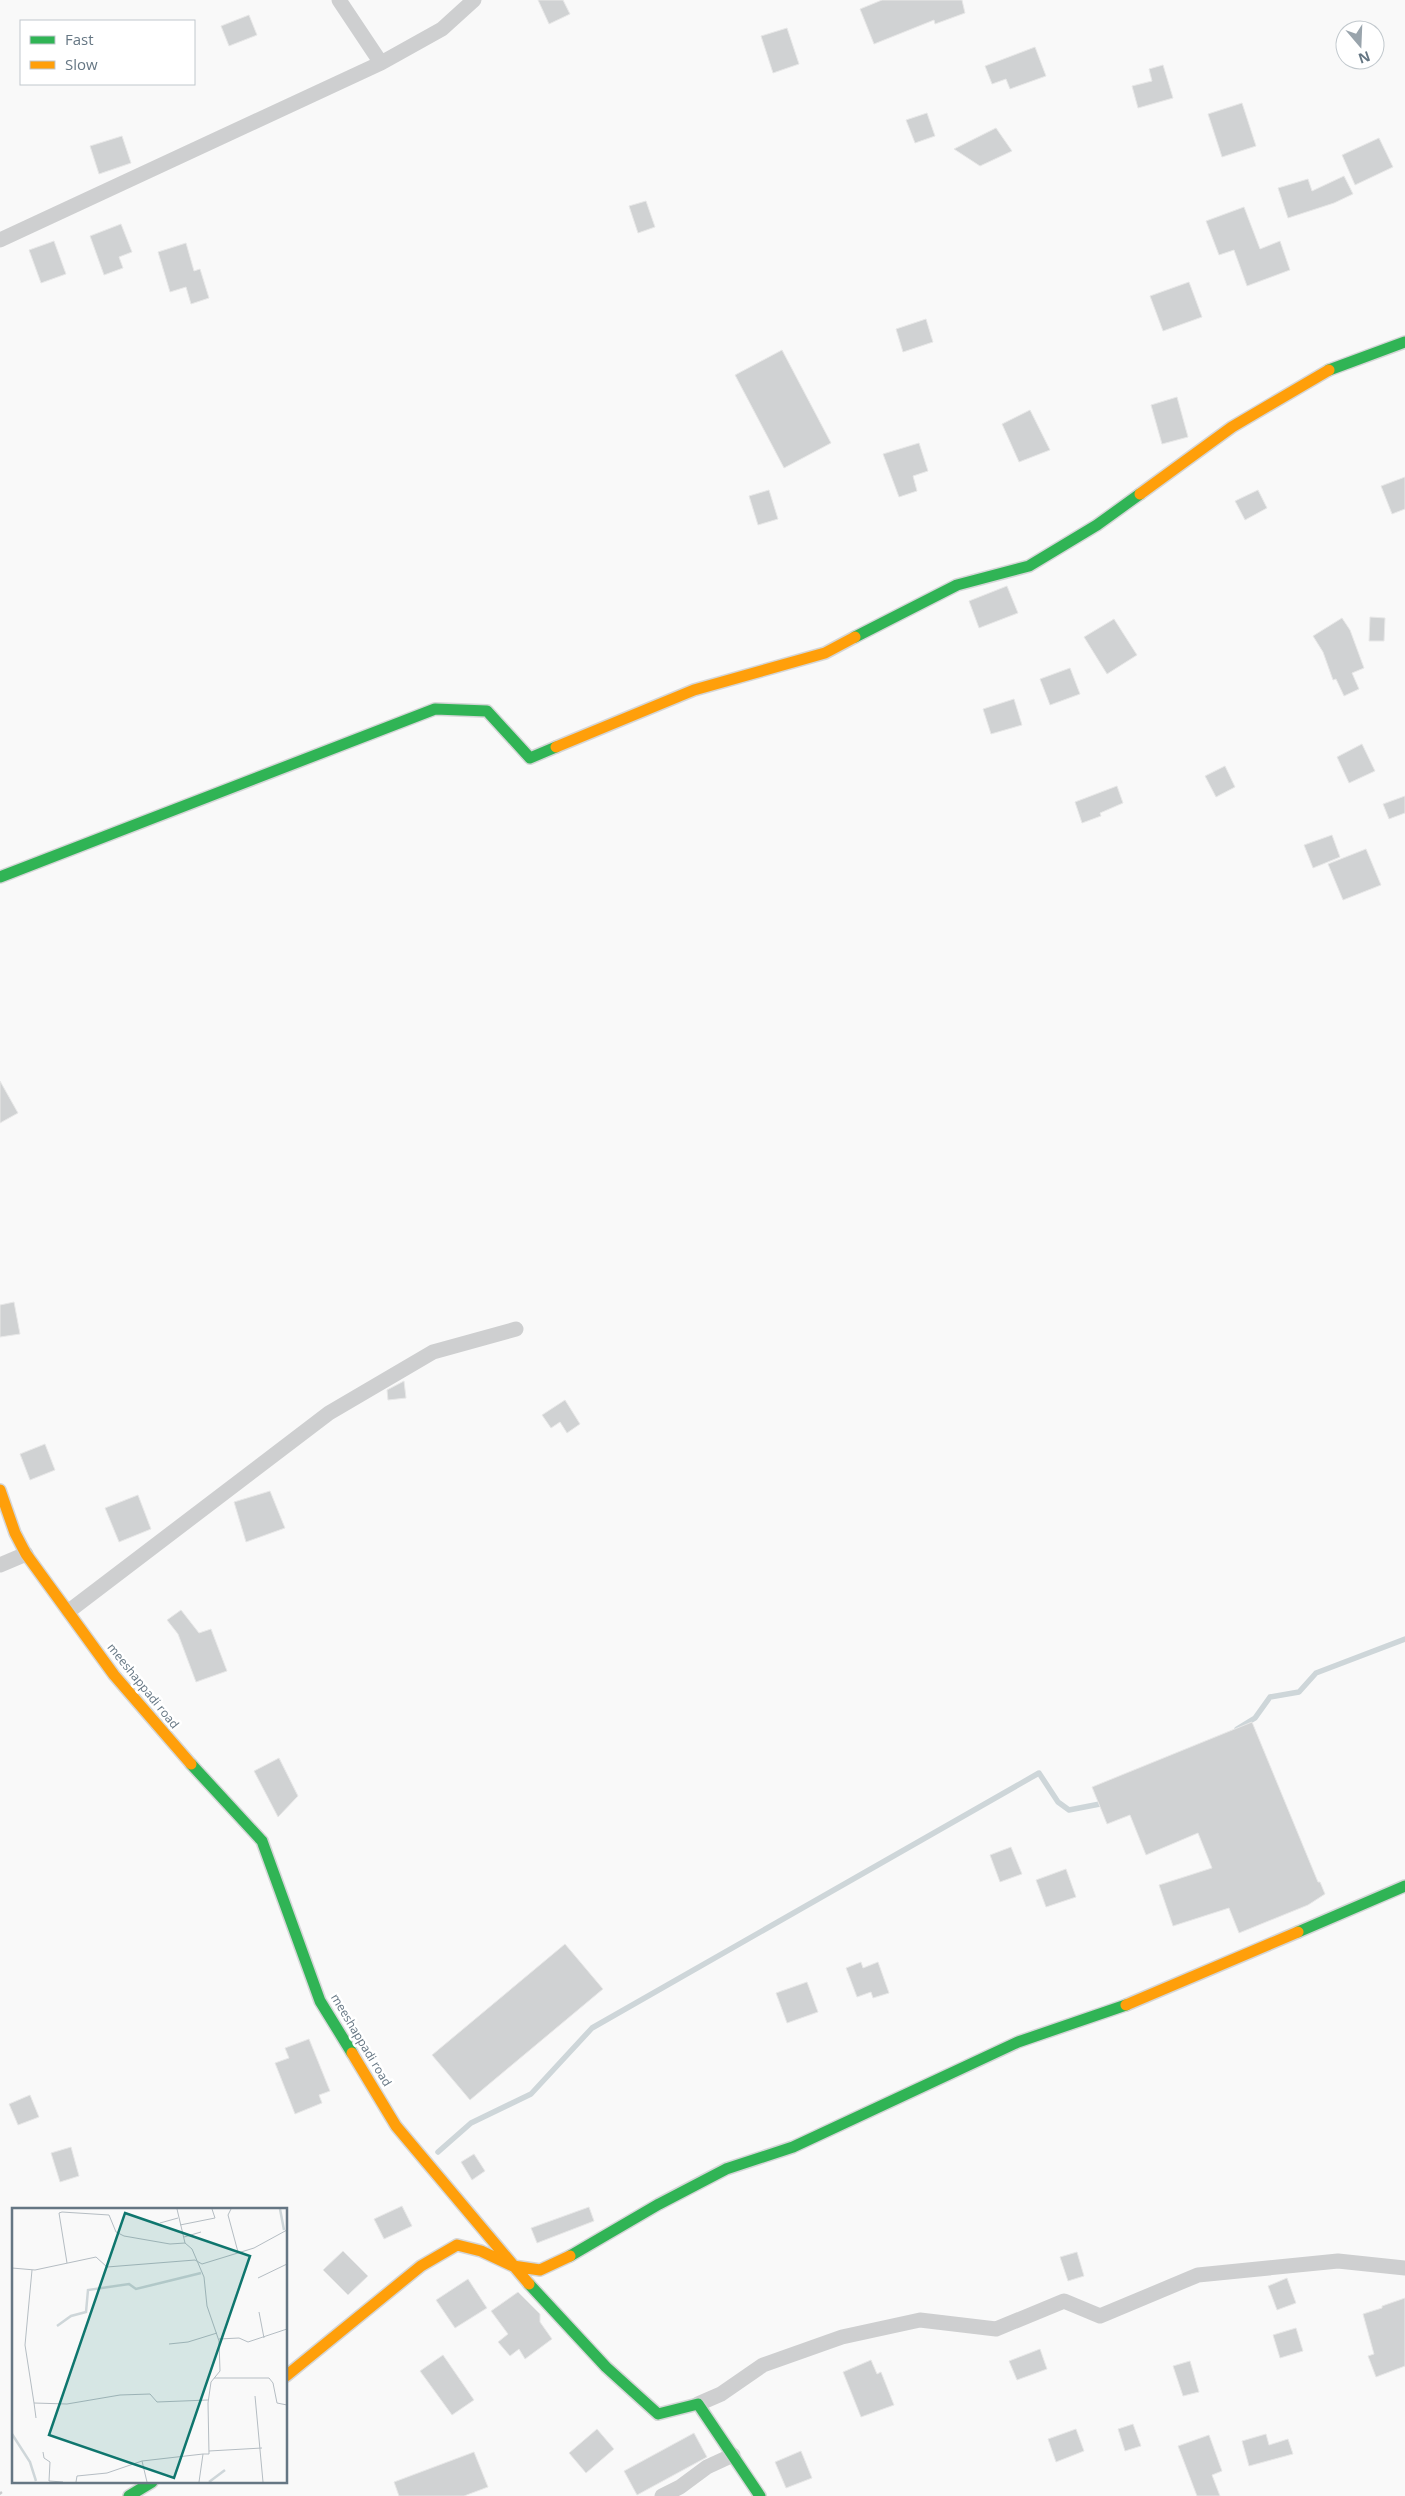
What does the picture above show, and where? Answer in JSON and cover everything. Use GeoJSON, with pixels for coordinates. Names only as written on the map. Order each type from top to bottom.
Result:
{"type":"FeatureCollection","features":[{"type":"Feature","properties":{"kind":"street"},"geometry":{"type":"LineString","coordinates":[[339,0],[381,63]]}},
{"type":"Feature","properties":{"kind":"street"},"geometry":{"type":"LineString","coordinates":[[0,240],[381,63],[442,29],[474,0]]}},
{"type":"Feature","properties":{"kind":"street"},"geometry":{"type":"LineString","coordinates":[[0,876],[35,865],[435,709],[487,711],[530,758],[694,690],[825,654],[957,585],[1029,566],[1097,525],[1248,417],[1324,372],[1405,342]]}},
{"type":"Feature","properties":{"kind":"street"},"geometry":{"type":"LineString","coordinates":[[69,1611],[329,1413],[433,1352],[516,1329]]}},
{"type":"Feature","properties":{"kind":"street","name":"meeshappadi road"},"geometry":{"type":"LineString","coordinates":[[0,1490],[15,1533],[26,1554],[69,1611],[114,1676],[193,1767],[262,1841],[320,2001],[396,2126],[513,2266],[606,2367],[658,2414],[698,2404]]}},
{"type":"Feature","properties":{"kind":"street"},"geometry":{"type":"LineString","coordinates":[[0,1565],[26,1554]]}},
{"type":"Feature","properties":{"kind":"street"},"geometry":{"type":"LineString","coordinates":[[288,2374],[421,2266],[457,2245],[481,2251],[513,2266],[540,2270],[572,2255],[659,2204],[726,2169],[793,2146],[1018,2042],[1120,2008],[1405,1886]]}},
{"type":"Feature","properties":{"kind":"street"},"geometry":{"type":"LineString","coordinates":[[760,2496],[698,2404],[721,2394],[763,2365],[842,2337],[920,2320],[996,2329],[1064,2301],[1100,2316],[1198,2275],[1338,2261],[1405,2268]]}},
{"type":"Feature","properties":{"kind":"street"},"geometry":{"type":"LineString","coordinates":[[662,2496],[680,2487],[707,2467],[733,2455]]}},
{"type":"Feature","properties":{"kind":"street"},"geometry":{"type":"LineString","coordinates":[[135,2494],[149,2484]]}},
{"type":"Feature","properties":{"kind":"path"},"geometry":{"type":"LineString","coordinates":[[0,2492],[3,2496]]}},
{"type":"Feature","properties":{"kind":"building"},"geometry":{"type":"Polygon","coordinates":[[[538,0],[563,0],[570,14],[549,24],[538,0]]]}},
{"type":"Feature","properties":{"kind":"building"},"geometry":{"type":"Polygon","coordinates":[[[882,0],[962,0],[965,13],[935,24],[934,20],[874,44],[860,9],[882,0]]]}},
{"type":"Feature","properties":{"kind":"building"},"geometry":{"type":"Polygon","coordinates":[[[249,15],[257,35],[229,46],[221,26],[249,15]]]}},
{"type":"Feature","properties":{"kind":"building"},"geometry":{"type":"Polygon","coordinates":[[[787,28],[799,64],[773,73],[761,36],[787,28]]]}},
{"type":"Feature","properties":{"kind":"building"},"geometry":{"type":"Polygon","coordinates":[[[1035,47],[1046,76],[1010,89],[1006,79],[992,84],[985,66],[1035,47]]]}},
{"type":"Feature","properties":{"kind":"building"},"geometry":{"type":"Polygon","coordinates":[[[1163,65],[1173,98],[1138,108],[1132,86],[1152,81],[1149,69],[1163,65]]]}},
{"type":"Feature","properties":{"kind":"building"},"geometry":{"type":"Polygon","coordinates":[[[1242,103],[1256,146],[1222,157],[1208,114],[1242,103]]]}},
{"type":"Feature","properties":{"kind":"building"},"geometry":{"type":"Polygon","coordinates":[[[927,113],[935,136],[915,143],[906,120],[927,113]]]}},
{"type":"Feature","properties":{"kind":"building"},"geometry":{"type":"Polygon","coordinates":[[[996,128],[1012,151],[980,166],[954,149],[996,128]]]}},
{"type":"Feature","properties":{"kind":"building"},"geometry":{"type":"Polygon","coordinates":[[[122,136],[131,163],[99,174],[90,146],[122,136]]]}},
{"type":"Feature","properties":{"kind":"building"},"geometry":{"type":"Polygon","coordinates":[[[1379,138],[1393,167],[1355,185],[1342,155],[1379,138]]]}},
{"type":"Feature","properties":{"kind":"building"},"geometry":{"type":"Polygon","coordinates":[[[1344,176],[1353,194],[1334,203],[1288,218],[1278,188],[1308,179],[1312,191],[1344,176]]]}},
{"type":"Feature","properties":{"kind":"building"},"geometry":{"type":"Polygon","coordinates":[[[646,201],[655,227],[638,233],[629,206],[646,201]]]}},
{"type":"Feature","properties":{"kind":"building"},"geometry":{"type":"Polygon","coordinates":[[[1244,207],[1260,249],[1280,241],[1290,270],[1247,286],[1234,250],[1219,255],[1206,221],[1244,207]]]}},
{"type":"Feature","properties":{"kind":"building"},"geometry":{"type":"Polygon","coordinates":[[[121,224],[132,252],[119,257],[123,268],[104,275],[90,236],[121,224]]]}},
{"type":"Feature","properties":{"kind":"building"},"geometry":{"type":"Polygon","coordinates":[[[54,241],[66,274],[41,283],[29,250],[54,241]]]}},
{"type":"Feature","properties":{"kind":"building"},"geometry":{"type":"Polygon","coordinates":[[[186,243],[194,271],[200,269],[209,298],[191,304],[186,287],[170,292],[158,252],[186,243]]]}},
{"type":"Feature","properties":{"kind":"building"},"geometry":{"type":"Polygon","coordinates":[[[1189,282],[1202,317],[1163,331],[1150,296],[1189,282]]]}},
{"type":"Feature","properties":{"kind":"building"},"geometry":{"type":"Polygon","coordinates":[[[926,319],[933,342],[903,352],[896,329],[926,319]]]}},
{"type":"Feature","properties":{"kind":"building"},"geometry":{"type":"Polygon","coordinates":[[[782,350],[831,443],[784,468],[735,375],[782,350]]]}},
{"type":"Feature","properties":{"kind":"building"},"geometry":{"type":"Polygon","coordinates":[[[1177,397],[1188,437],[1162,444],[1151,405],[1177,397]]]}},
{"type":"Feature","properties":{"kind":"building"},"geometry":{"type":"Polygon","coordinates":[[[1030,410],[1050,450],[1019,462],[1002,424],[1030,410]]]}},
{"type":"Feature","properties":{"kind":"building"},"geometry":{"type":"Polygon","coordinates":[[[919,443],[928,471],[913,476],[917,491],[899,497],[883,454],[919,443]]]}},
{"type":"Feature","properties":{"kind":"building"},"geometry":{"type":"Polygon","coordinates":[[[1405,477],[1405,509],[1392,514],[1381,486],[1405,477]]]}},
{"type":"Feature","properties":{"kind":"building"},"geometry":{"type":"Polygon","coordinates":[[[769,490],[778,519],[758,525],[749,496],[769,490]]]}},
{"type":"Feature","properties":{"kind":"building"},"geometry":{"type":"Polygon","coordinates":[[[1258,490],[1267,508],[1245,520],[1235,501],[1258,490]]]}},
{"type":"Feature","properties":{"kind":"building"},"geometry":{"type":"Polygon","coordinates":[[[1007,586],[1018,613],[979,628],[969,601],[1007,586]]]}},
{"type":"Feature","properties":{"kind":"building"},"geometry":{"type":"Polygon","coordinates":[[[1370,617],[1385,618],[1384,641],[1369,641],[1370,617]]]}},
{"type":"Feature","properties":{"kind":"building"},"geometry":{"type":"Polygon","coordinates":[[[1342,618],[1350,630],[1364,668],[1352,673],[1359,689],[1344,696],[1336,679],[1333,680],[1323,652],[1313,636],[1342,618]]]}},
{"type":"Feature","properties":{"kind":"building"},"geometry":{"type":"Polygon","coordinates":[[[1114,619],[1137,655],[1107,674],[1084,637],[1114,619]]]}},
{"type":"Feature","properties":{"kind":"building"},"geometry":{"type":"Polygon","coordinates":[[[1070,668],[1080,694],[1050,705],[1040,679],[1070,668]]]}},
{"type":"Feature","properties":{"kind":"building"},"geometry":{"type":"Polygon","coordinates":[[[1014,699],[1022,725],[991,734],[983,709],[1014,699]]]}},
{"type":"Feature","properties":{"kind":"building"},"geometry":{"type":"Polygon","coordinates":[[[1362,744],[1375,771],[1349,783],[1337,757],[1362,744]]]}},
{"type":"Feature","properties":{"kind":"building"},"geometry":{"type":"Polygon","coordinates":[[[1225,766],[1235,787],[1216,797],[1205,776],[1225,766]]]}},
{"type":"Feature","properties":{"kind":"building"},"geometry":{"type":"Polygon","coordinates":[[[1117,786],[1123,803],[1100,813],[1101,816],[1082,823],[1075,802],[1117,786]]]}},
{"type":"Feature","properties":{"kind":"building"},"geometry":{"type":"Polygon","coordinates":[[[1405,796],[1405,813],[1389,819],[1383,804],[1405,796]]]}},
{"type":"Feature","properties":{"kind":"building"},"geometry":{"type":"Polygon","coordinates":[[[1332,835],[1340,857],[1313,868],[1304,845],[1332,835]]]}},
{"type":"Feature","properties":{"kind":"building"},"geometry":{"type":"Polygon","coordinates":[[[1366,849],[1381,885],[1343,900],[1328,864],[1366,849]]]}},
{"type":"Feature","properties":{"kind":"building"},"geometry":{"type":"Polygon","coordinates":[[[0,1081],[18,1113],[0,1123],[0,1081]]]}},
{"type":"Feature","properties":{"kind":"building"},"geometry":{"type":"Polygon","coordinates":[[[14,1302],[20,1334],[0,1337],[0,1305],[14,1302]]]}},
{"type":"Feature","properties":{"kind":"building"},"geometry":{"type":"Polygon","coordinates":[[[404,1381],[406,1398],[388,1400],[387,1390],[404,1381]]]}},
{"type":"Feature","properties":{"kind":"building"},"geometry":{"type":"Polygon","coordinates":[[[565,1400],[580,1424],[567,1433],[560,1422],[551,1428],[542,1415],[565,1400]]]}},
{"type":"Feature","properties":{"kind":"building"},"geometry":{"type":"Polygon","coordinates":[[[45,1444],[55,1470],[30,1480],[20,1454],[45,1444]]]}},
{"type":"Feature","properties":{"kind":"building"},"geometry":{"type":"Polygon","coordinates":[[[270,1491],[285,1528],[246,1542],[234,1502],[270,1491]]]}},
{"type":"Feature","properties":{"kind":"building"},"geometry":{"type":"Polygon","coordinates":[[[138,1495],[151,1529],[119,1542],[105,1508],[138,1495]]]}},
{"type":"Feature","properties":{"kind":"building"},"geometry":{"type":"Polygon","coordinates":[[[181,1610],[199,1633],[211,1629],[227,1671],[196,1682],[178,1634],[167,1620],[181,1610]]]}},
{"type":"Feature","properties":{"kind":"building"},"geometry":{"type":"Polygon","coordinates":[[[1252,1722],[1318,1882],[1320,1882],[1325,1894],[1308,1905],[1239,1933],[1229,1908],[1173,1926],[1159,1885],[1212,1868],[1198,1833],[1146,1855],[1130,1815],[1107,1824],[1092,1787],[1252,1722]]]}},
{"type":"Feature","properties":{"kind":"building"},"geometry":{"type":"Polygon","coordinates":[[[279,1758],[298,1796],[278,1817],[254,1771],[279,1758]]]}},
{"type":"Feature","properties":{"kind":"building"},"geometry":{"type":"Polygon","coordinates":[[[1011,1847],[1022,1874],[1000,1882],[990,1855],[1011,1847]]]}},
{"type":"Feature","properties":{"kind":"building"},"geometry":{"type":"Polygon","coordinates":[[[1066,1869],[1076,1897],[1046,1907],[1036,1880],[1066,1869]]]}},
{"type":"Feature","properties":{"kind":"building"},"geometry":{"type":"Polygon","coordinates":[[[565,1944],[603,1989],[470,2100],[432,2055],[565,1944]]]}},
{"type":"Feature","properties":{"kind":"building"},"geometry":{"type":"Polygon","coordinates":[[[861,1962],[863,1968],[878,1962],[889,1993],[873,1998],[871,1992],[857,1997],[846,1968],[861,1962]]]}},
{"type":"Feature","properties":{"kind":"building"},"geometry":{"type":"Polygon","coordinates":[[[807,1982],[818,2012],[787,2023],[776,1993],[807,1982]]]}},
{"type":"Feature","properties":{"kind":"building"},"geometry":{"type":"Polygon","coordinates":[[[309,2039],[330,2091],[319,2095],[322,2103],[295,2114],[275,2063],[289,2058],[285,2048],[309,2039]]]}},
{"type":"Feature","properties":{"kind":"building"},"geometry":{"type":"Polygon","coordinates":[[[30,2095],[39,2117],[18,2125],[9,2104],[30,2095]]]}},
{"type":"Feature","properties":{"kind":"building"},"geometry":{"type":"Polygon","coordinates":[[[71,2147],[79,2176],[60,2182],[51,2153],[71,2147]]]}},
{"type":"Feature","properties":{"kind":"building"},"geometry":{"type":"Polygon","coordinates":[[[474,2154],[485,2171],[472,2180],[461,2162],[474,2154]]]}},
{"type":"Feature","properties":{"kind":"building"},"geometry":{"type":"Polygon","coordinates":[[[402,2206],[412,2226],[384,2239],[374,2219],[402,2206]]]}},
{"type":"Feature","properties":{"kind":"building"},"geometry":{"type":"Polygon","coordinates":[[[589,2207],[594,2221],[537,2243],[531,2228],[589,2207]]]}},
{"type":"Feature","properties":{"kind":"building"},"geometry":{"type":"Polygon","coordinates":[[[343,2251],[368,2276],[348,2295],[323,2270],[343,2251]]]}},
{"type":"Feature","properties":{"kind":"building"},"geometry":{"type":"Polygon","coordinates":[[[1077,2252],[1084,2276],[1068,2281],[1060,2257],[1077,2252]]]}},
{"type":"Feature","properties":{"kind":"building"},"geometry":{"type":"Polygon","coordinates":[[[1287,2278],[1296,2303],[1277,2310],[1268,2286],[1287,2278]]]}},
{"type":"Feature","properties":{"kind":"building"},"geometry":{"type":"Polygon","coordinates":[[[468,2279],[487,2308],[455,2328],[436,2300],[468,2279]]]}},
{"type":"Feature","properties":{"kind":"building"},"geometry":{"type":"Polygon","coordinates":[[[518,2292],[540,2314],[540,2322],[552,2339],[525,2359],[519,2349],[510,2356],[498,2342],[508,2334],[491,2311],[518,2292]]]}},
{"type":"Feature","properties":{"kind":"building"},"geometry":{"type":"Polygon","coordinates":[[[1405,2298],[1405,2366],[1376,2377],[1368,2356],[1374,2354],[1363,2314],[1405,2298]]]}},
{"type":"Feature","properties":{"kind":"building"},"geometry":{"type":"Polygon","coordinates":[[[1296,2328],[1303,2351],[1280,2358],[1273,2335],[1296,2328]]]}},
{"type":"Feature","properties":{"kind":"building"},"geometry":{"type":"Polygon","coordinates":[[[1040,2349],[1047,2369],[1017,2380],[1009,2361],[1040,2349]]]}},
{"type":"Feature","properties":{"kind":"building"},"geometry":{"type":"Polygon","coordinates":[[[443,2355],[474,2400],[452,2415],[420,2371],[443,2355]]]}},
{"type":"Feature","properties":{"kind":"building"},"geometry":{"type":"Polygon","coordinates":[[[871,2360],[877,2374],[881,2372],[894,2405],[861,2417],[843,2372],[871,2360]]]}},
{"type":"Feature","properties":{"kind":"building"},"geometry":{"type":"Polygon","coordinates":[[[1190,2361],[1199,2392],[1183,2396],[1173,2366],[1190,2361]]]}},
{"type":"Feature","properties":{"kind":"building"},"geometry":{"type":"Polygon","coordinates":[[[1133,2424],[1141,2446],[1125,2451],[1118,2429],[1133,2424]]]}},
{"type":"Feature","properties":{"kind":"building"},"geometry":{"type":"Polygon","coordinates":[[[597,2429],[614,2449],[586,2473],[569,2453],[597,2429]]]}},
{"type":"Feature","properties":{"kind":"building"},"geometry":{"type":"Polygon","coordinates":[[[1076,2429],[1084,2451],[1056,2462],[1048,2439],[1076,2429]]]}},
{"type":"Feature","properties":{"kind":"building"},"geometry":{"type":"Polygon","coordinates":[[[694,2433],[707,2457],[637,2495],[624,2471],[694,2433]]]}},
{"type":"Feature","properties":{"kind":"building"},"geometry":{"type":"Polygon","coordinates":[[[1266,2434],[1269,2445],[1288,2439],[1293,2454],[1249,2466],[1242,2441],[1266,2434]]]}},
{"type":"Feature","properties":{"kind":"building"},"geometry":{"type":"Polygon","coordinates":[[[1209,2435],[1222,2471],[1212,2475],[1220,2496],[1197,2496],[1178,2446],[1209,2435]]]}},
{"type":"Feature","properties":{"kind":"building"},"geometry":{"type":"Polygon","coordinates":[[[801,2451],[812,2478],[786,2488],[775,2462],[801,2451]]]}},
{"type":"Feature","properties":{"kind":"building"},"geometry":{"type":"Polygon","coordinates":[[[474,2452],[488,2487],[464,2496],[399,2496],[394,2482],[474,2452]]]}},
{"type":"Feature","properties":{"kind":"waterway"},"geometry":{"type":"LineString","coordinates":[[1237,1729],[1255,1718],[1270,1697],[1299,1692],[1316,1673],[1405,1639]]}},
{"type":"Feature","properties":{"kind":"waterway"},"geometry":{"type":"LineString","coordinates":[[438,2152],[471,2123],[531,2094],[592,2028],[1039,1773],[1058,1802],[1069,1810],[1105,1803]]}},
{"type":"Feature","properties":{"kind":"traffic: fast"},"geometry":{"type":"LineString","coordinates":[[1329,370],[1405,342]]}},
{"type":"Feature","properties":{"kind":"traffic: fast"},"geometry":{"type":"LineString","coordinates":[[855,637],[957,585],[1029,566],[1097,525],[1140,494]]}},
{"type":"Feature","properties":{"kind":"traffic: fast"},"geometry":{"type":"LineString","coordinates":[[0,877],[435,709],[487,711],[530,758],[556,747]]}},
{"type":"Feature","properties":{"kind":"traffic: fast"},"geometry":{"type":"LineString","coordinates":[[191,1764],[262,1841],[320,2001],[352,2053]]}},
{"type":"Feature","properties":{"kind":"traffic: fast"},"geometry":{"type":"LineString","coordinates":[[1298,1932],[1405,1886]]}},
{"type":"Feature","properties":{"kind":"traffic: fast"},"geometry":{"type":"LineString","coordinates":[[570,2256],[659,2204],[726,2169],[793,2147],[1018,2042],[1126,2005]]}},
{"type":"Feature","properties":{"kind":"traffic: fast"},"geometry":{"type":"LineString","coordinates":[[529,2284],[606,2367],[658,2414],[698,2404],[760,2496]]}},
{"type":"Feature","properties":{"kind":"traffic: fast"},"geometry":{"type":"LineString","coordinates":[[129,2496],[149,2484]]}},
{"type":"Feature","properties":{"kind":"traffic: slow"},"geometry":{"type":"LineString","coordinates":[[1140,494],[1232,427],[1329,370]]}},
{"type":"Feature","properties":{"kind":"traffic: slow"},"geometry":{"type":"LineString","coordinates":[[556,747],[694,690],[825,653],[855,637]]}},
{"type":"Feature","properties":{"kind":"traffic: slow"},"geometry":{"type":"LineString","coordinates":[[0,1490],[15,1533],[26,1554],[114,1675],[191,1764]]}},
{"type":"Feature","properties":{"kind":"traffic: slow"},"geometry":{"type":"LineString","coordinates":[[1126,2005],[1298,1932]]}},
{"type":"Feature","properties":{"kind":"traffic: slow"},"geometry":{"type":"LineString","coordinates":[[352,2053],[396,2126],[529,2284]]}},
{"type":"Feature","properties":{"kind":"traffic: slow"},"geometry":{"type":"LineString","coordinates":[[288,2374],[421,2266],[457,2245],[481,2251],[513,2266],[540,2270],[570,2256]]}}]}
